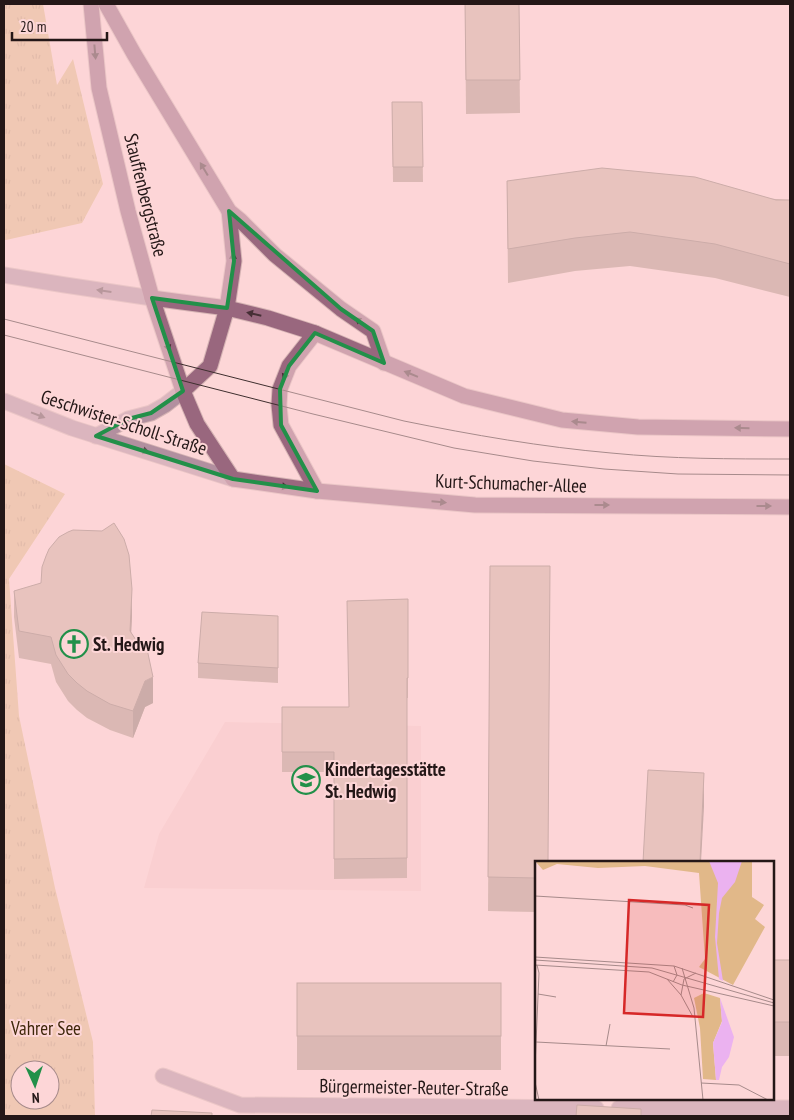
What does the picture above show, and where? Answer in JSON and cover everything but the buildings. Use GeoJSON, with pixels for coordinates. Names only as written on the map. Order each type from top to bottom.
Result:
{"type":"FeatureCollection","features":[{"type":"Feature","properties":{"kind":"street","name":"Stauffenbergstraße"},"geometry":{"type":"LineString","coordinates":[[91,4],[99,88],[128,211],[152,298],[168,348],[197,424],[233,479]]}},
{"type":"Feature","properties":{"kind":"street"},"geometry":{"type":"LineString","coordinates":[[106,4],[229,211],[275,255],[341,310],[373,330],[384,363]]}},
{"type":"Feature","properties":{"kind":"street"},"geometry":{"type":"LineString","coordinates":[[96,436],[128,419],[151,413],[165,405],[184,391],[210,366],[227,308],[234,261],[229,211]]}},
{"type":"Feature","properties":{"kind":"street"},"geometry":{"type":"LineString","coordinates":[[4,275],[227,308],[268,318],[314,333],[464,396],[562,420],[638,427],[790,429]]}},
{"type":"Feature","properties":{"kind":"street"},"geometry":{"type":"LineString","coordinates":[[314,333],[289,366],[280,389],[279,405],[281,425],[317,491]]}},
{"type":"Feature","properties":{"kind":"street","name":"Geschwister-Scholl-Straße"},"geometry":{"type":"LineString","coordinates":[[4,401],[63,425],[233,479]]}},
{"type":"Feature","properties":{"kind":"street","name":"Kurt-Schumacher-Allee"},"geometry":{"type":"LineString","coordinates":[[233,479],[317,491],[475,504],[790,506]]}},
{"type":"Feature","properties":{"kind":"street","name":"Bürgermeister-Reuter-Straße"},"geometry":{"type":"LineString","coordinates":[[163,1076],[240,1105],[790,1108]]}},
{"type":"Feature","properties":{"kind":"highlighted area"},"geometry":{"type":"Polygon","coordinates":[[[229,211],[341,309],[373,331],[384,363],[315,333],[289,366],[280,389],[281,425],[317,491],[233,479],[96,436],[128,419],[151,413],[183,391],[152,298],[227,308],[234,261],[229,211]]]}},
{"type":"Feature","properties":{"kind":"shaded area","name":"Kindertagesstätte St. Hedwig"},"geometry":{"type":"Polygon","coordinates":[[[225,722],[421,726],[421,891],[144,888],[159,834],[225,722]]]}},
{"type":"Feature","properties":{"kind":"green space"},"geometry":{"type":"Polygon","coordinates":[[[4,4],[43,4],[57,85],[73,59],[103,184],[82,223],[6,240],[4,240],[4,4]]]}},
{"type":"Feature","properties":{"kind":"green space","name":"Vahrer See"},"geometry":{"type":"Polygon","coordinates":[[[4,464],[65,494],[9,579],[19,716],[55,888],[93,1042],[95,1116],[4,1116],[4,464]]]}},
{"type":"Feature","properties":{"kind":"tram line"},"geometry":{"type":"LineString","coordinates":[[4,319],[404,421],[482,436],[533,444],[633,455],[790,459]]}},
{"type":"Feature","properties":{"kind":"tram line"},"geometry":{"type":"LineString","coordinates":[[4,335],[454,448],[533,461],[604,469],[678,474],[790,475]]}},
{"type":"Feature","properties":{"kind":"place","name":"St. Hedwig"},"geometry":{"type":"Point","coordinates":[74,644]}},
{"type":"Feature","properties":{"kind":"place","name":"Kindertagesstätte St. Hedwig"},"geometry":{"type":"Point","coordinates":[306,780]}}]}
